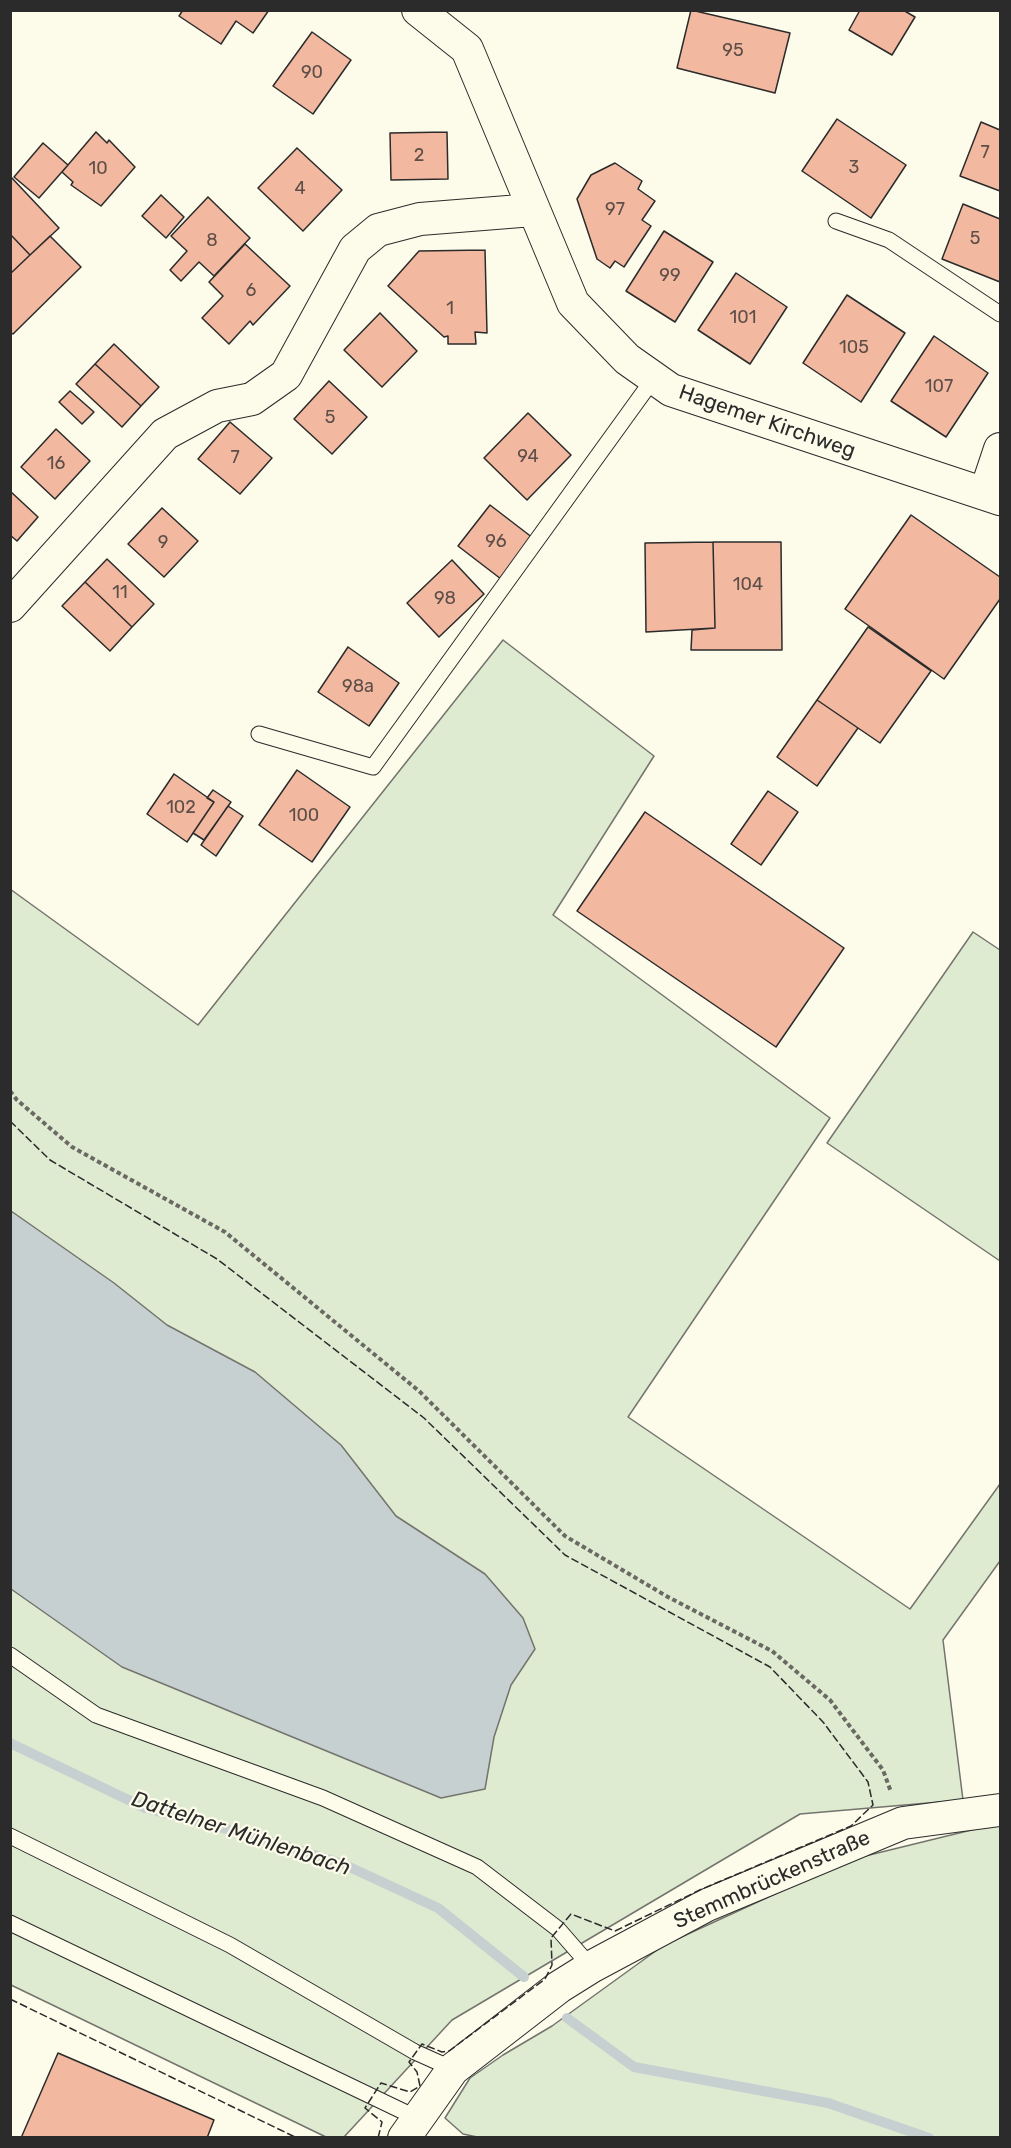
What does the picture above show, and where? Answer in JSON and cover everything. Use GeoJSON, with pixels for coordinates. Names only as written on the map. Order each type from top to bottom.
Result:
{"type":"FeatureCollection","features":[{"type":"Feature","properties":{"kind":"street","name":"Hagemer Kirchweg"},"geometry":{"type":"LineString","coordinates":[[418,10],[467,49],[573,303],[627,359],[671,390],[728,411],[993,496]]}},
{"type":"Feature","properties":{"kind":"street"},"geometry":{"type":"LineString","coordinates":[[10,606],[165,434],[217,406],[252,399],[286,375],[355,249],[378,230],[420,219],[533,210]]}},
{"type":"Feature","properties":{"kind":"street"},"geometry":{"type":"LineString","coordinates":[[993,496],[1000,448]]}},
{"type":"Feature","properties":{"kind":"street","name":"Stemmbrückenstraße"},"geometry":{"type":"LineString","coordinates":[[411,2128],[453,2069],[559,1987],[591,1967],[707,1905],[903,1823],[1000,1810]]}},
{"type":"Feature","properties":{"kind":"lane"},"geometry":{"type":"LineString","coordinates":[[836,221],[889,240],[1000,314]]}},
{"type":"Feature","properties":{"kind":"lane"},"geometry":{"type":"LineString","coordinates":[[259,734],[373,767],[654,378]]}},
{"type":"Feature","properties":{"kind":"lane"},"geometry":{"type":"LineString","coordinates":[[10,1655],[96,1714],[323,1798],[477,1867],[558,1929],[591,1967]]}},
{"type":"Feature","properties":{"kind":"lane"},"geometry":{"type":"LineString","coordinates":[[10,1836],[230,1945],[415,2052],[453,2069]]}},
{"type":"Feature","properties":{"kind":"lane"},"geometry":{"type":"LineString","coordinates":[[10,1923],[411,2128]]}},
{"type":"Feature","properties":{"kind":"path"},"geometry":{"type":"LineString","coordinates":[[10,1091],[17,1100],[72,1147],[225,1232],[419,1392],[565,1536],[668,1597],[772,1651],[830,1700],[883,1770],[903,1823]]}},
{"type":"Feature","properties":{"kind":"green space"},"geometry":{"type":"Polygon","coordinates":[[[503,640],[654,756],[553,915],[830,1118],[628,1417],[910,1609],[1000,1484],[1000,1561],[943,1640],[963,1800],[800,1814],[452,2020],[344,2137],[326,2137],[11,1985],[10,889],[198,1025],[503,640]]]}},
{"type":"Feature","properties":{"kind":"green space"},"geometry":{"type":"Polygon","coordinates":[[[973,932],[1000,950],[1000,1261],[827,1143],[973,932]]]}},
{"type":"Feature","properties":{"kind":"green space"},"geometry":{"type":"Polygon","coordinates":[[[1000,1823],[1000,2137],[482,2138],[463,2134],[445,2118],[470,2078],[552,2026],[664,1945],[849,1860],[1000,1823]]]}},
{"type":"Feature","properties":{"kind":"shaded area"},"geometry":{"type":"Polygon","coordinates":[[[11,1211],[114,1283],[167,1325],[255,1372],[341,1445],[396,1516],[485,1574],[523,1618],[535,1649],[511,1685],[494,1737],[485,1789],[441,1798],[122,1667],[11,1589],[11,1211]]]}},
{"type":"Feature","properties":{"kind":"building"},"geometry":{"type":"Polygon","coordinates":[[[183,10],[269,10],[253,33],[236,21],[221,44],[179,16],[183,10]]]}},
{"type":"Feature","properties":{"kind":"building"},"geometry":{"type":"Polygon","coordinates":[[[691,10],[790,33],[775,93],[677,68],[691,10]]]}},
{"type":"Feature","properties":{"kind":"building"},"geometry":{"type":"Polygon","coordinates":[[[860,10],[903,10],[915,17],[892,55],[849,30],[860,10]]]}},
{"type":"Feature","properties":{"kind":"building"},"geometry":{"type":"Polygon","coordinates":[[[312,32],[351,60],[313,114],[273,86],[312,32]]]}},
{"type":"Feature","properties":{"kind":"building"},"geometry":{"type":"Polygon","coordinates":[[[837,119],[906,165],[871,218],[802,171],[837,119]]]}},
{"type":"Feature","properties":{"kind":"building"},"geometry":{"type":"Polygon","coordinates":[[[981,122],[1000,130],[1000,191],[960,176],[981,122]]]}},
{"type":"Feature","properties":{"kind":"building"},"geometry":{"type":"Polygon","coordinates":[[[96,132],[107,143],[109,140],[135,167],[101,206],[71,185],[73,182],[62,172],[96,132]]]}},
{"type":"Feature","properties":{"kind":"building"},"geometry":{"type":"Polygon","coordinates":[[[447,132],[448,179],[391,180],[390,133],[447,132]]]}},
{"type":"Feature","properties":{"kind":"building"},"geometry":{"type":"Polygon","coordinates":[[[43,143],[68,165],[39,198],[14,177],[43,143]]]}},
{"type":"Feature","properties":{"kind":"building"},"geometry":{"type":"Polygon","coordinates":[[[297,148],[342,190],[303,231],[258,188],[297,148]]]}},
{"type":"Feature","properties":{"kind":"building"},"geometry":{"type":"Polygon","coordinates":[[[615,163],[642,181],[638,189],[655,201],[642,220],[651,226],[624,267],[615,261],[610,268],[597,259],[577,199],[591,175],[615,163]]]}},
{"type":"Feature","properties":{"kind":"building"},"geometry":{"type":"Polygon","coordinates":[[[10,176],[59,228],[30,255],[10,234],[10,176]]]}},
{"type":"Feature","properties":{"kind":"building"},"geometry":{"type":"Polygon","coordinates":[[[161,195],[184,217],[166,238],[142,216],[161,195]]]}},
{"type":"Feature","properties":{"kind":"building"},"geometry":{"type":"Polygon","coordinates":[[[208,197],[250,238],[214,276],[199,262],[181,281],[170,270],[187,251],[171,236],[208,197]]]}},
{"type":"Feature","properties":{"kind":"building"},"geometry":{"type":"Polygon","coordinates":[[[963,204],[1000,219],[1000,282],[942,259],[963,204]]]}},
{"type":"Feature","properties":{"kind":"building"},"geometry":{"type":"Polygon","coordinates":[[[664,231],[713,262],[675,322],[626,291],[664,231]]]}},
{"type":"Feature","properties":{"kind":"building"},"geometry":{"type":"Polygon","coordinates":[[[10,234],[30,255],[10,274],[10,234]]]}},
{"type":"Feature","properties":{"kind":"building"},"geometry":{"type":"Polygon","coordinates":[[[50,236],[81,267],[13,334],[10,332],[10,274],[50,236]]]}},
{"type":"Feature","properties":{"kind":"building"},"geometry":{"type":"Polygon","coordinates":[[[245,244],[290,286],[253,325],[250,321],[229,344],[202,318],[223,296],[209,282],[245,244]]]}},
{"type":"Feature","properties":{"kind":"building"},"geometry":{"type":"Polygon","coordinates":[[[485,250],[487,333],[475,332],[476,344],[448,344],[448,336],[444,337],[388,286],[419,251],[485,250]]]}},
{"type":"Feature","properties":{"kind":"building"},"geometry":{"type":"Polygon","coordinates":[[[736,273],[787,307],[750,364],[698,330],[736,273]]]}},
{"type":"Feature","properties":{"kind":"building"},"geometry":{"type":"Polygon","coordinates":[[[847,295],[905,333],[861,402],[803,363],[847,295]]]}},
{"type":"Feature","properties":{"kind":"building"},"geometry":{"type":"Polygon","coordinates":[[[380,313],[417,351],[382,387],[344,350],[380,313]]]}},
{"type":"Feature","properties":{"kind":"building"},"geometry":{"type":"Polygon","coordinates":[[[934,336],[988,373],[946,437],[891,401],[934,336]]]}},
{"type":"Feature","properties":{"kind":"building"},"geometry":{"type":"Polygon","coordinates":[[[114,344],[159,387],[141,406],[95,364],[114,344]]]}},
{"type":"Feature","properties":{"kind":"building"},"geometry":{"type":"Polygon","coordinates":[[[95,364],[141,406],[122,427],[76,384],[95,364]]]}},
{"type":"Feature","properties":{"kind":"building"},"geometry":{"type":"Polygon","coordinates":[[[329,381],[367,417],[332,454],[294,419],[329,381]]]}},
{"type":"Feature","properties":{"kind":"building"},"geometry":{"type":"Polygon","coordinates":[[[70,391],[94,412],[82,424],[59,402],[70,391]]]}},
{"type":"Feature","properties":{"kind":"building"},"geometry":{"type":"Polygon","coordinates":[[[528,413],[571,455],[527,500],[484,458],[528,413]]]}},
{"type":"Feature","properties":{"kind":"building"},"geometry":{"type":"Polygon","coordinates":[[[230,422],[272,458],[240,494],[198,459],[230,422]]]}},
{"type":"Feature","properties":{"kind":"building"},"geometry":{"type":"Polygon","coordinates":[[[56,429],[90,461],[55,499],[21,467],[56,429]]]}},
{"type":"Feature","properties":{"kind":"building"},"geometry":{"type":"Polygon","coordinates":[[[10,491],[38,517],[17,541],[10,535],[10,491]]]}},
{"type":"Feature","properties":{"kind":"building"},"geometry":{"type":"Polygon","coordinates":[[[490,505],[533,538],[501,579],[458,546],[490,505]]]}},
{"type":"Feature","properties":{"kind":"building"},"geometry":{"type":"Polygon","coordinates":[[[162,508],[198,541],[164,577],[128,544],[162,508]]]}},
{"type":"Feature","properties":{"kind":"building"},"geometry":{"type":"Polygon","coordinates":[[[911,515],[1000,577],[1000,599],[944,679],[845,609],[911,515]]]}},
{"type":"Feature","properties":{"kind":"building"},"geometry":{"type":"Polygon","coordinates":[[[713,542],[715,628],[646,632],[645,543],[713,542]]]}},
{"type":"Feature","properties":{"kind":"building"},"geometry":{"type":"Polygon","coordinates":[[[713,542],[781,542],[782,650],[691,650],[692,630],[715,628],[713,542]]]}},
{"type":"Feature","properties":{"kind":"building"},"geometry":{"type":"Polygon","coordinates":[[[107,559],[154,604],[132,627],[85,582],[107,559]]]}},
{"type":"Feature","properties":{"kind":"building"},"geometry":{"type":"Polygon","coordinates":[[[452,560],[484,594],[439,637],[407,603],[452,560]]]}},
{"type":"Feature","properties":{"kind":"building"},"geometry":{"type":"Polygon","coordinates":[[[85,582],[132,627],[110,651],[62,606],[85,582]]]}},
{"type":"Feature","properties":{"kind":"building"},"geometry":{"type":"Polygon","coordinates":[[[868,627],[931,671],[880,743],[817,700],[868,627]]]}},
{"type":"Feature","properties":{"kind":"building"},"geometry":{"type":"Polygon","coordinates":[[[348,647],[399,683],[369,726],[318,692],[348,647]]]}},
{"type":"Feature","properties":{"kind":"building"},"geometry":{"type":"Polygon","coordinates":[[[817,700],[858,728],[817,786],[777,757],[817,700]]]}},
{"type":"Feature","properties":{"kind":"building"},"geometry":{"type":"Polygon","coordinates":[[[297,770],[350,807],[312,862],[259,825],[297,770]]]}},
{"type":"Feature","properties":{"kind":"building"},"geometry":{"type":"Polygon","coordinates":[[[174,774],[214,802],[187,842],[147,814],[174,774]]]}},
{"type":"Feature","properties":{"kind":"building"},"geometry":{"type":"Polygon","coordinates":[[[213,790],[231,802],[204,840],[193,833],[214,802],[207,798],[213,790]]]}},
{"type":"Feature","properties":{"kind":"building"},"geometry":{"type":"Polygon","coordinates":[[[768,791],[798,812],[761,865],[731,844],[768,791]]]}},
{"type":"Feature","properties":{"kind":"building"},"geometry":{"type":"Polygon","coordinates":[[[228,806],[243,816],[216,856],[201,845],[228,806]]]}},
{"type":"Feature","properties":{"kind":"building"},"geometry":{"type":"Polygon","coordinates":[[[645,812],[844,948],[776,1047],[577,911],[645,812]]]}},
{"type":"Feature","properties":{"kind":"building"},"geometry":{"type":"Polygon","coordinates":[[[58,2053],[214,2120],[207,2138],[21,2138],[58,2053]]]}},
{"type":"Feature","properties":{"kind":"waterway","name":"Dattelner Mühlenbach"},"geometry":{"type":"LineString","coordinates":[[10,1743],[145,1808],[250,1835],[343,1864],[438,1908],[524,1977]]}},
{"type":"Feature","properties":{"kind":"waterway","name":"Dattelner Mühlenbach"},"geometry":{"type":"LineString","coordinates":[[567,2018],[634,2067],[828,2103],[929,2138]]}},
{"type":"Feature","properties":{"kind":"fence"},"geometry":{"type":"LineString","coordinates":[[10,1121],[50,1160],[217,1259],[424,1418],[565,1555],[770,1667],[823,1722],[868,1782],[873,1805],[851,1826],[702,1889],[615,1931],[571,1914],[551,1938],[552,1965],[545,1979],[449,2051],[442,2052],[422,2044],[409,2062],[417,2072],[420,2086],[410,2092],[381,2083],[365,2108],[382,2122],[378,2138]]}},
{"type":"Feature","properties":{"kind":"fence"},"geometry":{"type":"LineString","coordinates":[[10,1999],[297,2138]]}}]}
